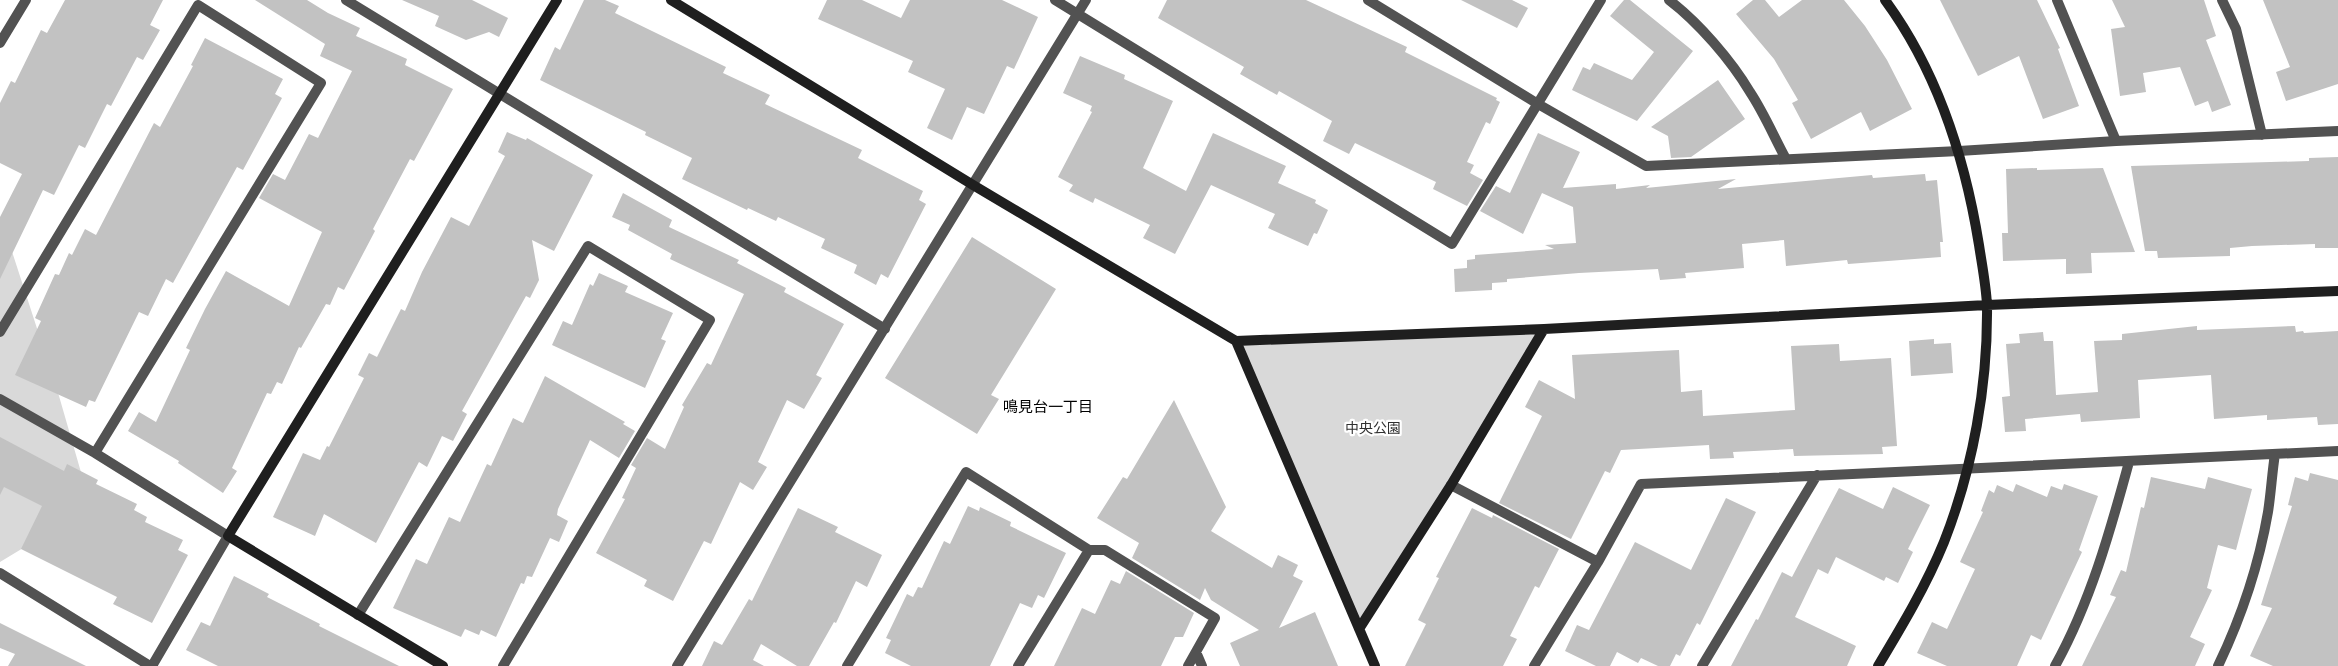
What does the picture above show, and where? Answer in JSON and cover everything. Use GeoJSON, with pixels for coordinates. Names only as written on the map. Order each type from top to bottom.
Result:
{"type":"FeatureCollection","features":[{"type":"Feature","properties":{"kind":"street"},"geometry":{"type":"LineString","coordinates":[[0,43],[26,0]]}},
{"type":"Feature","properties":{"kind":"street"},"geometry":{"type":"LineString","coordinates":[[346,0],[885,328]]}},
{"type":"Feature","properties":{"kind":"street"},"geometry":{"type":"LineString","coordinates":[[0,572],[151,666],[228,536],[557,0]]}},
{"type":"Feature","properties":{"kind":"street"},"geometry":{"type":"LineString","coordinates":[[671,0],[972,185],[1236,340],[1544,329],[1986,305],[2338,291]]}},
{"type":"Feature","properties":{"kind":"street"},"geometry":{"type":"LineString","coordinates":[[1055,0],[1452,244],[1601,0]]}},
{"type":"Feature","properties":{"kind":"street"},"geometry":{"type":"LineString","coordinates":[[677,666],[1086,0]]}},
{"type":"Feature","properties":{"kind":"street"},"geometry":{"type":"LineString","coordinates":[[1368,0],[1538,104],[1646,166],[1959,151],[2116,140],[2338,131]]}},
{"type":"Feature","properties":{"kind":"street"},"geometry":{"type":"LineString","coordinates":[[1669,0],[1698,27],[1735,69],[1751,92],[1786,159]]}},
{"type":"Feature","properties":{"kind":"street"},"geometry":{"type":"LineString","coordinates":[[1878,666],[1921,592],[1944,541],[1968,468],[1982,388],[1986,305],[1976,228],[1959,151],[1933,81],[1899,19],[1885,0]]}},
{"type":"Feature","properties":{"kind":"street"},"geometry":{"type":"LineString","coordinates":[[2057,0],[2116,140]]}},
{"type":"Feature","properties":{"kind":"street"},"geometry":{"type":"LineString","coordinates":[[2222,0],[2236,29],[2262,135]]}},
{"type":"Feature","properties":{"kind":"street"},"geometry":{"type":"LineString","coordinates":[[0,332],[198,5],[321,83],[95,454]]}},
{"type":"Feature","properties":{"kind":"street"},"geometry":{"type":"LineString","coordinates":[[358,615],[588,246],[710,320],[503,666]]}},
{"type":"Feature","properties":{"kind":"street"},"geometry":{"type":"LineString","coordinates":[[1359,629],[1451,485],[1544,329]]}},
{"type":"Feature","properties":{"kind":"street"},"geometry":{"type":"LineString","coordinates":[[1236,340],[1375,666]]}},
{"type":"Feature","properties":{"kind":"street"},"geometry":{"type":"LineString","coordinates":[[0,399],[95,454],[443,666]]}},
{"type":"Feature","properties":{"kind":"street"},"geometry":{"type":"LineString","coordinates":[[1534,666],[1598,562],[1641,484],[2338,451]]}},
{"type":"Feature","properties":{"kind":"street"},"geometry":{"type":"LineString","coordinates":[[2218,666],[2229,644],[2251,578],[2268,512],[2274,454]]}},
{"type":"Feature","properties":{"kind":"street"},"geometry":{"type":"LineString","coordinates":[[2055,666],[2070,639],[2108,539],[2128,462]]}},
{"type":"Feature","properties":{"kind":"street"},"geometry":{"type":"LineString","coordinates":[[847,666],[966,472],[1089,550],[1105,550],[1215,618],[1188,666]]}},
{"type":"Feature","properties":{"kind":"street"},"geometry":{"type":"LineString","coordinates":[[1702,666],[1817,475]]}},
{"type":"Feature","properties":{"kind":"street"},"geometry":{"type":"LineString","coordinates":[[1451,485],[1598,562]]}},
{"type":"Feature","properties":{"kind":"street"},"geometry":{"type":"LineString","coordinates":[[1018,666],[1089,550]]}},
{"type":"Feature","properties":{"kind":"street"},"geometry":{"type":"LineString","coordinates":[[1196,652],[1202,666]]}},
{"type":"Feature","properties":{"kind":"green space"},"geometry":{"type":"Polygon","coordinates":[[[0,222],[4,227],[59,396],[91,507],[0,562],[0,222]]]}},
{"type":"Feature","properties":{"kind":"green space","name":"中央公園"},"geometry":{"type":"Polygon","coordinates":[[[1544,329],[1359,629],[1236,341],[1544,329]]]}},
{"type":"Feature","properties":{"kind":"building"},"geometry":{"type":"Polygon","coordinates":[[[65,0],[163,0],[150,25],[160,30],[143,60],[137,57],[111,106],[107,104],[85,148],[79,145],[54,195],[43,190],[0,279],[0,217],[22,174],[0,163],[0,103],[11,81],[15,83],[41,30],[47,33],[65,0]]]}},
{"type":"Feature","properties":{"kind":"building"},"geometry":{"type":"Polygon","coordinates":[[[255,0],[307,0],[328,13],[360,28],[356,36],[407,59],[405,65],[453,89],[414,161],[410,159],[373,229],[375,231],[344,290],[338,287],[330,305],[326,304],[301,348],[299,347],[282,384],[277,382],[271,394],[267,393],[232,468],[237,471],[223,493],[178,463],[179,461],[128,431],[139,412],[156,422],[190,350],[186,348],[226,271],[289,306],[322,232],[259,198],[273,174],[285,180],[309,134],[318,138],[352,71],[320,56],[325,44],[255,0]]]}},
{"type":"Feature","properties":{"kind":"building"},"geometry":{"type":"Polygon","coordinates":[[[402,0],[472,0],[508,18],[499,37],[489,32],[466,40],[435,26],[439,16],[402,0]]]}},
{"type":"Feature","properties":{"kind":"building"},"geometry":{"type":"Polygon","coordinates":[[[584,0],[605,0],[619,6],[615,13],[726,67],[723,73],[770,95],[765,104],[862,150],[858,158],[923,191],[919,200],[926,204],[888,278],[881,274],[876,285],[854,273],[857,265],[821,248],[825,239],[778,217],[776,221],[748,208],[747,210],[682,179],[692,158],[645,135],[646,132],[540,80],[555,47],[560,50],[584,0]]]}},
{"type":"Feature","properties":{"kind":"building"},"geometry":{"type":"Polygon","coordinates":[[[827,0],[862,0],[901,18],[910,0],[1002,0],[1038,17],[1014,69],[1007,66],[984,114],[967,107],[952,140],[927,128],[945,89],[908,72],[913,61],[818,19],[827,0]]]}},
{"type":"Feature","properties":{"kind":"building"},"geometry":{"type":"Polygon","coordinates":[[[1167,0],[1306,0],[1407,47],[1405,52],[1497,98],[1496,100],[1500,102],[1490,124],[1486,122],[1467,162],[1474,165],[1470,173],[1483,180],[1467,206],[1433,189],[1436,182],[1355,143],[1349,154],[1323,141],[1332,121],[1279,91],[1277,95],[1240,74],[1244,67],[1158,18],[1167,0]]]}},
{"type":"Feature","properties":{"kind":"building"},"geometry":{"type":"Polygon","coordinates":[[[1461,0],[1512,0],[1528,8],[1517,28],[1461,0]]]}},
{"type":"Feature","properties":{"kind":"building"},"geometry":{"type":"Polygon","coordinates":[[[1624,0],[1630,0],[1693,51],[1637,121],[1572,90],[1583,67],[1590,70],[1594,63],[1632,80],[1654,52],[1610,16],[1624,0]]]}},
{"type":"Feature","properties":{"kind":"building"},"geometry":{"type":"Polygon","coordinates":[[[1753,0],[1765,0],[1779,17],[1802,0],[1844,0],[1865,26],[1887,60],[1912,109],[1870,131],[1861,112],[1811,139],[1792,103],[1798,100],[1774,59],[1736,14],[1753,0]]]}},
{"type":"Feature","properties":{"kind":"building"},"geometry":{"type":"Polygon","coordinates":[[[1940,0],[2037,0],[2060,48],[2058,49],[2079,106],[2043,119],[2019,56],[1978,76],[1940,0]]]}},
{"type":"Feature","properties":{"kind":"building"},"geometry":{"type":"Polygon","coordinates":[[[2112,0],[2204,0],[2216,36],[2206,40],[2231,105],[2212,112],[2208,101],[2195,106],[2180,67],[2143,73],[2146,92],[2120,96],[2111,29],[2125,27],[2112,0]]]}},
{"type":"Feature","properties":{"kind":"building"},"geometry":{"type":"Polygon","coordinates":[[[2263,0],[2338,0],[2338,84],[2286,101],[2276,72],[2290,67],[2263,0]]]}},
{"type":"Feature","properties":{"kind":"building"},"geometry":{"type":"Polygon","coordinates":[[[205,38],[283,79],[275,94],[282,98],[243,170],[237,167],[173,283],[166,279],[148,316],[139,312],[95,402],[89,400],[86,407],[15,375],[41,321],[35,318],[55,274],[59,275],[69,253],[72,255],[85,229],[96,235],[154,123],[160,127],[193,66],[191,65],[205,38]]]}},
{"type":"Feature","properties":{"kind":"building"},"geometry":{"type":"Polygon","coordinates":[[[1080,56],[1125,75],[1124,79],[1173,101],[1143,168],[1186,191],[1213,133],[1286,166],[1278,183],[1316,200],[1315,203],[1328,210],[1317,234],[1314,233],[1308,246],[1268,228],[1275,214],[1211,185],[1175,254],[1143,238],[1150,225],[1095,198],[1093,203],[1069,191],[1073,185],[1058,177],[1092,112],[1090,111],[1092,106],[1063,93],[1080,56]]]}},
{"type":"Feature","properties":{"kind":"building"},"geometry":{"type":"Polygon","coordinates":[[[1718,80],[1745,119],[1691,157],[1671,158],[1668,136],[1651,127],[1718,80]]]}},
{"type":"Feature","properties":{"kind":"building"},"geometry":{"type":"Polygon","coordinates":[[[507,132],[526,140],[527,138],[593,175],[554,251],[532,240],[539,280],[530,298],[526,296],[462,411],[467,414],[453,441],[442,436],[427,467],[419,462],[376,543],[324,514],[315,536],[273,517],[303,453],[320,460],[327,446],[329,447],[364,378],[358,375],[369,353],[377,357],[401,309],[405,311],[422,272],[451,217],[469,226],[505,156],[498,152],[507,132]]]}},
{"type":"Feature","properties":{"kind":"building"},"geometry":{"type":"Polygon","coordinates":[[[1538,133],[1580,152],[1563,188],[1616,184],[1616,189],[1650,185],[1646,188],[1736,179],[1718,189],[1872,175],[1873,178],[1925,174],[1926,181],[1937,180],[1943,242],[1940,242],[1941,257],[1848,264],[1847,260],[1786,266],[1784,240],[1742,244],[1744,268],[1685,273],[1686,278],[1660,280],[1658,269],[1579,273],[1507,279],[1507,282],[1492,283],[1492,290],[1455,292],[1454,269],[1467,268],[1467,260],[1475,259],[1475,255],[1554,249],[1545,245],[1576,243],[1573,207],[1542,193],[1523,234],[1480,211],[1496,186],[1510,193],[1538,133]]]}},
{"type":"Feature","properties":{"kind":"building"},"geometry":{"type":"Polygon","coordinates":[[[2338,157],[2338,248],[2315,248],[2315,244],[2252,246],[2230,248],[2230,256],[2158,258],[2157,251],[2145,251],[2131,166],[2309,161],[2309,158],[2338,157]]]}},
{"type":"Feature","properties":{"kind":"building"},"geometry":{"type":"Polygon","coordinates":[[[2037,168],[2037,170],[2103,168],[2135,252],[2091,253],[2092,273],[2066,274],[2066,259],[2003,261],[2002,233],[2008,233],[2006,169],[2037,168]]]}},
{"type":"Feature","properties":{"kind":"building"},"geometry":{"type":"Polygon","coordinates":[[[623,193],[672,220],[669,227],[739,260],[737,263],[786,288],[784,292],[844,324],[816,375],[822,378],[804,409],[787,400],[758,462],[767,467],[753,490],[740,482],[711,544],[704,541],[673,601],[644,586],[647,580],[596,553],[625,499],[622,498],[636,468],[631,465],[647,438],[665,449],[684,407],[682,405],[707,363],[711,365],[744,294],[670,259],[672,254],[628,230],[630,225],[612,217],[623,193]]]}},
{"type":"Feature","properties":{"kind":"building"},"geometry":{"type":"Polygon","coordinates":[[[972,237],[1056,289],[991,395],[999,399],[977,434],[885,378],[972,237]]]}},
{"type":"Feature","properties":{"kind":"building"},"geometry":{"type":"Polygon","coordinates":[[[599,273],[628,286],[625,292],[673,313],[661,339],[666,341],[645,388],[552,345],[563,321],[572,325],[590,284],[593,286],[599,273]]]}},
{"type":"Feature","properties":{"kind":"building"},"geometry":{"type":"Polygon","coordinates":[[[2197,326],[2197,330],[2295,326],[2296,332],[2303,331],[2304,333],[2338,331],[2338,424],[2318,425],[2317,417],[2267,420],[2267,415],[2214,419],[2211,375],[2138,380],[2140,418],[2081,422],[2080,414],[2025,419],[2026,431],[2005,432],[2002,397],[2010,396],[2006,344],[2020,343],[2019,334],[2043,332],[2044,341],[2053,341],[2056,395],[2098,392],[2094,341],[2122,340],[2122,334],[2197,326]]]}},
{"type":"Feature","properties":{"kind":"building"},"geometry":{"type":"Polygon","coordinates":[[[1934,339],[1934,344],[1951,343],[1953,373],[1911,376],[1909,341],[1934,339]]]}},
{"type":"Feature","properties":{"kind":"building"},"geometry":{"type":"Polygon","coordinates":[[[1839,344],[1840,361],[1891,358],[1897,446],[1882,447],[1883,454],[1794,456],[1793,449],[1733,452],[1734,458],[1710,459],[1709,445],[1621,450],[1610,473],[1605,471],[1571,539],[1499,503],[1542,416],[1525,407],[1539,380],[1575,399],[1572,355],[1679,350],[1681,392],[1702,390],[1703,416],[1795,410],[1791,346],[1839,344]]]}},
{"type":"Feature","properties":{"kind":"building"},"geometry":{"type":"Polygon","coordinates":[[[545,376],[625,422],[623,424],[635,431],[619,458],[590,440],[558,509],[557,515],[568,521],[559,542],[550,538],[532,577],[527,576],[524,584],[521,583],[496,637],[481,630],[479,635],[465,629],[461,637],[393,608],[416,559],[427,564],[449,517],[460,522],[487,464],[491,466],[513,418],[523,423],[545,376]]]}},
{"type":"Feature","properties":{"kind":"building"},"geometry":{"type":"Polygon","coordinates":[[[1174,400],[1226,507],[1211,531],[1272,568],[1278,555],[1298,565],[1293,576],[1303,581],[1279,628],[1315,612],[1338,666],[1240,666],[1230,643],[1259,630],[1211,600],[1205,588],[1200,600],[1132,558],[1139,543],[1097,518],[1123,477],[1127,479],[1174,400]]]}},
{"type":"Feature","properties":{"kind":"building"},"geometry":{"type":"Polygon","coordinates":[[[0,437],[64,471],[67,464],[98,480],[96,484],[137,504],[134,510],[147,517],[145,522],[183,540],[178,550],[188,555],[152,623],[113,604],[117,597],[21,549],[42,506],[4,487],[0,495],[0,437]]]}},
{"type":"Feature","properties":{"kind":"building"},"geometry":{"type":"Polygon","coordinates":[[[2310,473],[2338,480],[2338,666],[2273,666],[2250,656],[2272,608],[2261,605],[2292,506],[2288,505],[2295,477],[2308,481],[2310,473]]]}},
{"type":"Feature","properties":{"kind":"building"},"geometry":{"type":"Polygon","coordinates":[[[2151,477],[2205,489],[2208,477],[2252,489],[2236,550],[2218,545],[2207,588],[2212,590],[2190,637],[2205,644],[2195,666],[2082,666],[2116,597],[2110,595],[2121,570],[2126,572],[2141,507],[2144,508],[2151,477]]]}},
{"type":"Feature","properties":{"kind":"building"},"geometry":{"type":"Polygon","coordinates":[[[2016,484],[2047,497],[2051,486],[2062,490],[2064,484],[2098,496],[2079,550],[2082,552],[2041,640],[2031,635],[2017,666],[1947,666],[1917,653],[1932,622],[1947,629],[1975,569],[1960,562],[1983,512],[1981,511],[1989,490],[1994,493],[1997,485],[2013,492],[2016,484]]]}},
{"type":"Feature","properties":{"kind":"building"},"geometry":{"type":"Polygon","coordinates":[[[1893,487],[1930,505],[1908,549],[1913,552],[1898,583],[1886,577],[1884,581],[1836,557],[1828,574],[1818,569],[1795,617],[1856,646],[1847,666],[1731,666],[1756,619],[1758,620],[1782,572],[1792,577],[1839,488],[1883,509],[1893,487]]]}},
{"type":"Feature","properties":{"kind":"building"},"geometry":{"type":"Polygon","coordinates":[[[1726,498],[1756,512],[1700,625],[1697,623],[1680,656],[1676,654],[1670,666],[1658,666],[1641,658],[1638,663],[1617,652],[1610,666],[1596,666],[1565,651],[1577,625],[1589,630],[1635,542],[1691,570],[1726,498]]]}},
{"type":"Feature","properties":{"kind":"building"},"geometry":{"type":"Polygon","coordinates":[[[968,506],[979,511],[980,507],[1011,522],[1010,526],[1066,553],[1044,598],[1038,595],[1032,608],[1020,603],[990,666],[911,666],[885,653],[891,640],[886,638],[907,594],[913,597],[918,587],[922,588],[944,541],[950,544],[968,506]]]}},
{"type":"Feature","properties":{"kind":"building"},"geometry":{"type":"Polygon","coordinates":[[[798,508],[838,527],[835,532],[882,555],[867,587],[856,581],[836,623],[834,622],[809,666],[797,666],[761,644],[753,660],[764,666],[702,666],[714,641],[722,645],[749,599],[752,601],[798,508]]]}},
{"type":"Feature","properties":{"kind":"building"},"geometry":{"type":"Polygon","coordinates":[[[1472,508],[1492,518],[1493,515],[1559,549],[1539,588],[1535,586],[1510,636],[1517,639],[1503,666],[1405,666],[1426,624],[1418,620],[1439,578],[1436,577],[1472,508]]]}},
{"type":"Feature","properties":{"kind":"building"},"geometry":{"type":"Polygon","coordinates":[[[1126,571],[1194,613],[1183,637],[1175,637],[1161,666],[1054,666],[1082,608],[1095,614],[1111,580],[1120,584],[1126,571]]]}},
{"type":"Feature","properties":{"kind":"building"},"geometry":{"type":"Polygon","coordinates":[[[234,576],[269,594],[267,597],[320,624],[319,626],[399,666],[218,666],[186,650],[201,622],[210,626],[234,576]]]}},
{"type":"Feature","properties":{"kind":"building"},"geometry":{"type":"Polygon","coordinates":[[[0,623],[86,666],[8,666],[15,654],[0,648],[0,623]]]}},
{"type":"Feature","properties":{"kind":"district","name":"鳴見台一丁目"},"geometry":{"type":"Point","coordinates":[1048,407]}}]}
